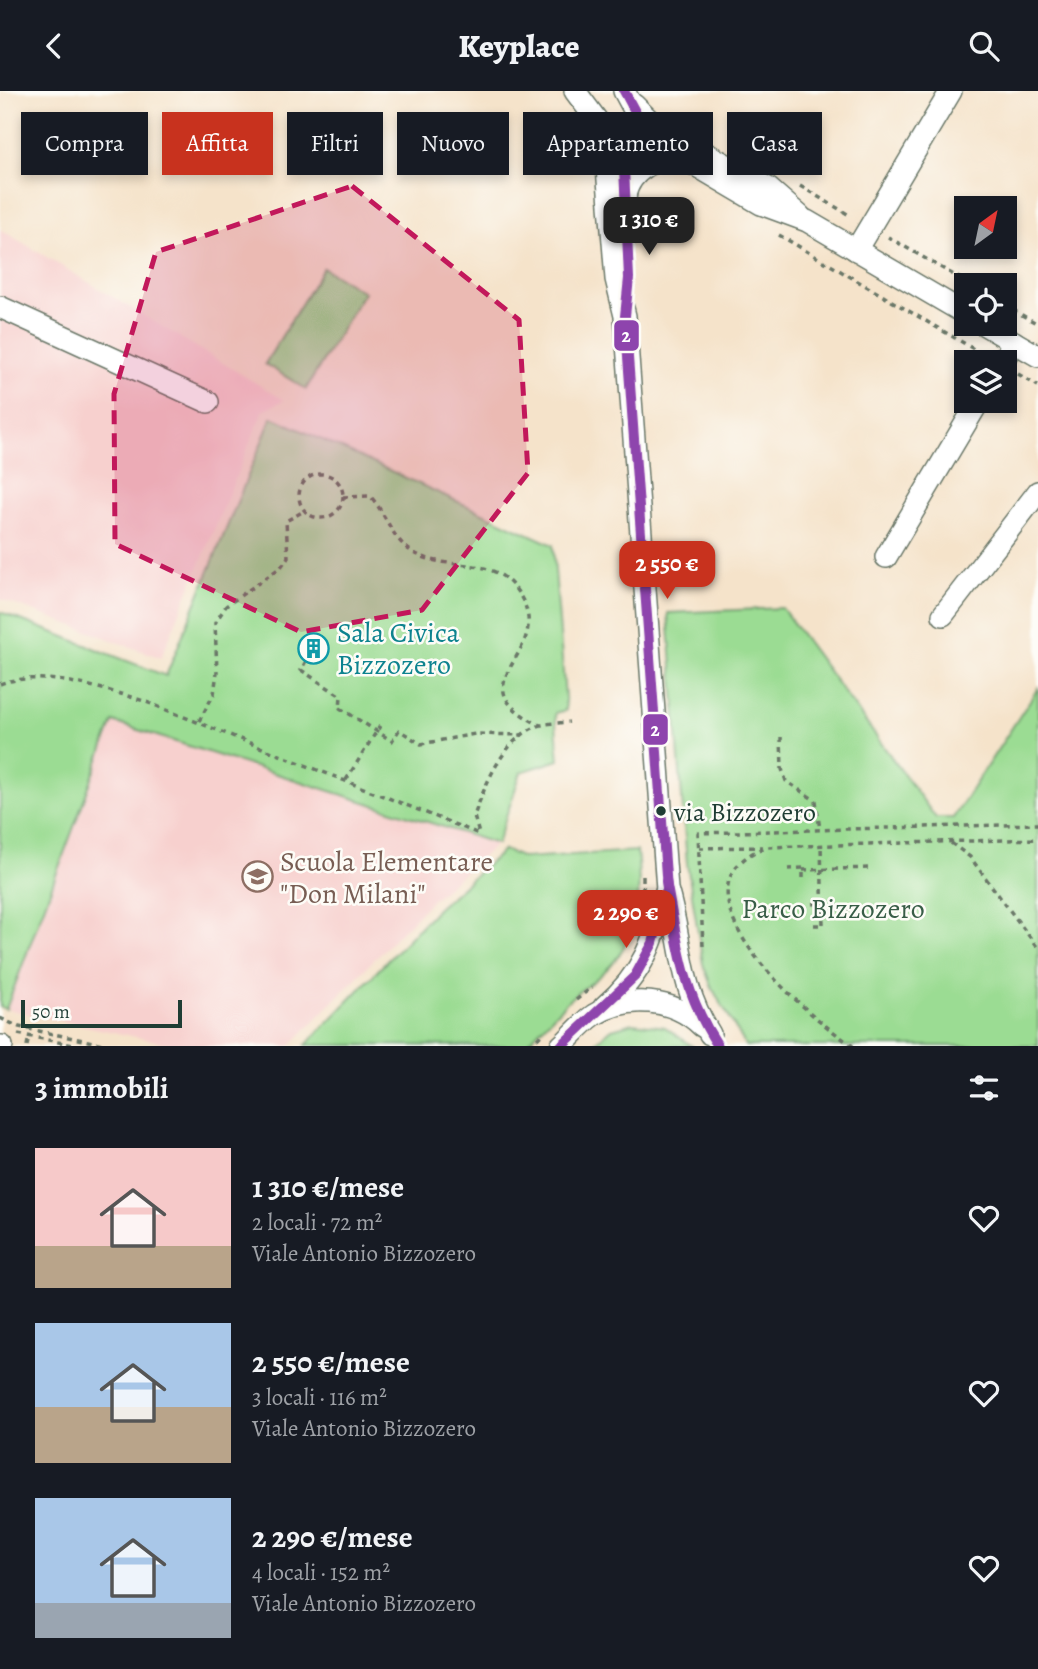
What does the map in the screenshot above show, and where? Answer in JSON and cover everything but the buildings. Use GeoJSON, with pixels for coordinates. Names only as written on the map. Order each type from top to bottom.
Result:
{"type":"FeatureCollection","features":[{"type":"Feature","properties":{"kind":"street"},"geometry":{"type":"LineString","coordinates":[[564,91],[586,107],[606,151],[616,279],[625,316]]}},
{"type":"Feature","properties":{"kind":"street"},"geometry":{"type":"LineString","coordinates":[[856,250],[951,91]]}},
{"type":"Feature","properties":{"kind":"street"},"geometry":{"type":"LineString","coordinates":[[629,98],[653,124],[768,188],[807,221],[954,307]]}},
{"type":"Feature","properties":{"kind":"street"},"geometry":{"type":"LineString","coordinates":[[566,1043],[588,1006],[624,989],[640,969],[656,935],[658,884],[625,316],[629,278],[624,175]]}},
{"type":"Feature","properties":{"kind":"street"},"geometry":{"type":"LineString","coordinates":[[625,199],[632,179],[637,175]]}},
{"type":"Feature","properties":{"kind":"street"},"geometry":{"type":"LineString","coordinates":[[712,175],[761,204],[807,221]]}},
{"type":"Feature","properties":{"kind":"street"},"geometry":{"type":"LineString","coordinates":[[0,307],[208,402]]}},
{"type":"Feature","properties":{"kind":"street"},"geometry":{"type":"LineString","coordinates":[[1004,336],[1038,356]]}},
{"type":"Feature","properties":{"kind":"street"},"geometry":{"type":"LineString","coordinates":[[1012,350],[1014,342]]}},
{"type":"Feature","properties":{"kind":"street"},"geometry":{"type":"LineString","coordinates":[[886,558],[972,413]]}},
{"type":"Feature","properties":{"kind":"street"},"geometry":{"type":"LineString","coordinates":[[943,615],[1038,492]]}},
{"type":"Feature","properties":{"kind":"street"},"geometry":{"type":"LineString","coordinates":[[658,884],[675,916],[684,978],[714,1040]]}},
{"type":"Feature","properties":{"kind":"street"},"geometry":{"type":"LineString","coordinates":[[588,1006],[646,1001],[681,1011],[714,1040]]}},
{"type":"Feature","properties":{"kind":"path"},"geometry":{"type":"LineString","coordinates":[[798,185],[954,275]]}},
{"type":"Feature","properties":{"kind":"path"},"geometry":{"type":"LineString","coordinates":[[1017,312],[1038,324]]}},
{"type":"Feature","properties":{"kind":"path"},"geometry":{"type":"LineString","coordinates":[[1017,372],[1038,386]]}},
{"type":"Feature","properties":{"kind":"path"},"geometry":{"type":"LineString","coordinates":[[313,475],[334,478],[342,489],[343,497],[338,511],[317,518],[304,511],[298,497],[302,483],[313,475]]}},
{"type":"Feature","properties":{"kind":"path"},"geometry":{"type":"LineString","coordinates":[[343,497],[370,496],[382,509],[396,536],[416,553],[495,571],[512,583],[524,604],[527,630],[522,651],[507,671],[503,686],[506,701],[516,713],[540,725]]}},
{"type":"Feature","properties":{"kind":"path"},"geometry":{"type":"LineString","coordinates":[[199,721],[214,694],[217,672],[215,624],[226,606],[281,567],[288,557],[286,521],[304,511]]}},
{"type":"Feature","properties":{"kind":"path"},"geometry":{"type":"LineString","coordinates":[[306,661],[301,670],[341,696],[340,709],[392,741],[399,730],[421,744],[475,734],[524,736]]}},
{"type":"Feature","properties":{"kind":"path"},"geometry":{"type":"LineString","coordinates":[[0,684],[9,681],[47,681],[91,685],[199,721],[479,834],[474,816],[498,761],[540,725],[569,722]]}},
{"type":"Feature","properties":{"kind":"path"},"geometry":{"type":"LineString","coordinates":[[346,781],[380,726]]}},
{"type":"Feature","properties":{"kind":"path"},"geometry":{"type":"LineString","coordinates":[[781,737],[785,777],[792,787],[816,801],[820,830]]}},
{"type":"Feature","properties":{"kind":"path"},"geometry":{"type":"LineString","coordinates":[[703,951],[698,833],[1038,824]]}},
{"type":"Feature","properties":{"kind":"path"},"geometry":{"type":"LineString","coordinates":[[699,848],[1038,839]]}},
{"type":"Feature","properties":{"kind":"path"},"geometry":{"type":"LineString","coordinates":[[942,842],[953,843],[967,853],[1038,949]]}},
{"type":"Feature","properties":{"kind":"path"},"geometry":{"type":"LineString","coordinates":[[814,925],[823,925],[821,845]]}},
{"type":"Feature","properties":{"kind":"path"},"geometry":{"type":"LineString","coordinates":[[771,846],[759,849],[734,871],[727,890],[729,905],[754,953],[774,979],[820,1022],[853,1046]]}},
{"type":"Feature","properties":{"kind":"path"},"geometry":{"type":"LineString","coordinates":[[649,866],[658,884]]}},
{"type":"Feature","properties":{"kind":"path"},"geometry":{"type":"LineString","coordinates":[[788,869],[872,868]]}},
{"type":"Feature","properties":{"kind":"path"},"geometry":{"type":"LineString","coordinates":[[803,870],[803,883]]}},
{"type":"Feature","properties":{"kind":"path"},"geometry":{"type":"LineString","coordinates":[[643,872],[643,893]]}},
{"type":"Feature","properties":{"kind":"path"},"geometry":{"type":"LineString","coordinates":[[812,904],[823,903]]}},
{"type":"Feature","properties":{"kind":"path"},"geometry":{"type":"LineString","coordinates":[[823,910],[857,909]]}},
{"type":"Feature","properties":{"kind":"path"},"geometry":{"type":"LineString","coordinates":[[573,1002],[599,981]]}},
{"type":"Feature","properties":{"kind":"path"},"geometry":{"type":"LineString","coordinates":[[0,1018],[19,1027],[112,1046]]}},
{"type":"Feature","properties":{"kind":"path"},"geometry":{"type":"LineString","coordinates":[[530,1046],[544,1032]]}},
{"type":"Feature","properties":{"kind":"path"},"geometry":{"type":"LineString","coordinates":[[27,1046],[29,1037]]}},
{"type":"Feature","properties":{"kind":"path"},"geometry":{"type":"LineString","coordinates":[[37,1038],[78,1046]]}},
{"type":"Feature","properties":{"kind":"highlighted area"},"geometry":{"type":"Polygon","coordinates":[[[352,186],[519,320],[528,473],[422,610],[301,632],[115,544],[114,394],[156,252],[352,186]]]}},
{"type":"Feature","properties":{"kind":"shaded area"},"geometry":{"type":"Polygon","coordinates":[[[0,229],[284,400],[263,411],[161,658],[0,599],[0,229]]]}},
{"type":"Feature","properties":{"kind":"shaded area","name":"Scuola Elementare \"Don Milani\""},"geometry":{"type":"Polygon","coordinates":[[[113,722],[497,844],[433,899],[290,1046],[178,1046],[6,1009],[113,722]]]}},
{"type":"Feature","properties":{"kind":"green space"},"geometry":{"type":"Polygon","coordinates":[[[323,268],[364,292],[306,389],[265,364],[323,268]]]}},
{"type":"Feature","properties":{"kind":"green space"},"geometry":{"type":"Polygon","coordinates":[[[272,417],[553,545],[566,710],[555,713],[559,760],[521,772],[497,844],[113,722],[6,1009],[0,1007],[0,612],[166,676],[272,417]]]}},
{"type":"Feature","properties":{"kind":"green space","name":"Parco Bizzozero"},"geometry":{"type":"Polygon","coordinates":[[[782,608],[936,818],[953,818],[1038,688],[1038,1046],[746,1046],[712,988],[703,964],[687,864],[668,613],[782,608]]]}},
{"type":"Feature","properties":{"kind":"green space"},"geometry":{"type":"Polygon","coordinates":[[[504,850],[523,858],[637,851],[638,899],[631,931],[615,960],[604,972],[570,999],[524,1046],[306,1045],[438,908],[504,850]]]}},
{"type":"Feature","properties":{"kind":"green space"},"geometry":{"type":"Polygon","coordinates":[[[633,1023],[665,1027],[692,1046],[591,1046],[612,1029],[633,1023]]]}},
{"type":"Feature","properties":{"kind":"transit line","name":"2"},"geometry":{"type":"LineString","coordinates":[[561,1046],[635,976],[653,943],[667,889],[625,316],[629,278],[624,168],[638,117],[624,91]]}},
{"type":"Feature","properties":{"kind":"transit line","name":"2"},"geometry":{"type":"LineString","coordinates":[[666,881],[683,967],[696,1006],[718,1046]]}},
{"type":"Feature","properties":{"kind":"place","name":"Sala Civica Bizzozero"},"geometry":{"type":"Point","coordinates":[314,648]}},
{"type":"Feature","properties":{"kind":"place","name":"via Bizzozero"},"geometry":{"type":"Point","coordinates":[661,811]}},
{"type":"Feature","properties":{"kind":"place","name":"Scuola Elementare \"Don Milani\""},"geometry":{"type":"Point","coordinates":[257,877]}}]}
